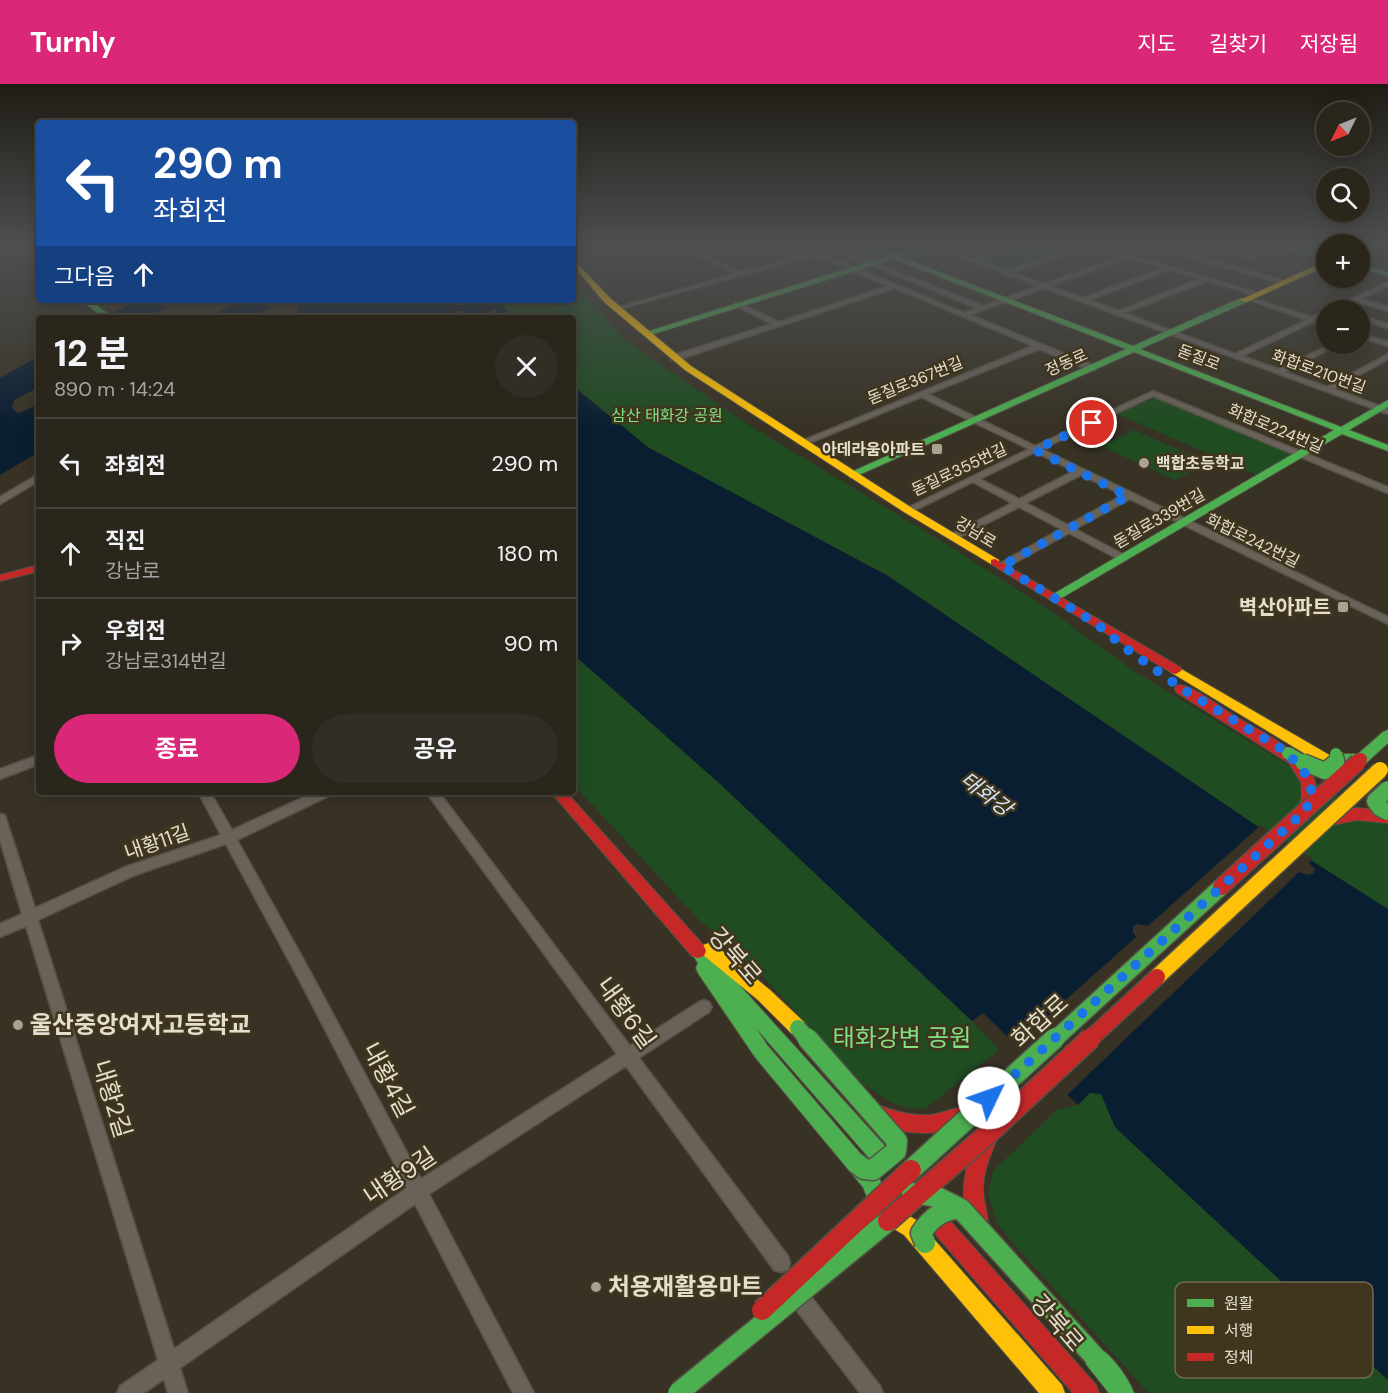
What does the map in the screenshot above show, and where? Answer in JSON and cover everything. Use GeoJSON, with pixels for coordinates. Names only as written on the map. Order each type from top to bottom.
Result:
{"type":"FeatureCollection","features":[{"type":"Feature","properties":{"kind":"main road","name":"강남로"},"geometry":{"type":"LineString","coordinates":[[615,306],[674,358],[801,443],[1097,624],[1388,797]]}},
{"type":"Feature","properties":{"kind":"main road"},"geometry":{"type":"LineString","coordinates":[[647,333],[731,306]]}},
{"type":"Feature","properties":{"kind":"main road","name":"돋질로"},"geometry":{"type":"LineString","coordinates":[[1022,306],[1388,448]]}},
{"type":"Feature","properties":{"kind":"main road","name":"정동로"},"geometry":{"type":"LineString","coordinates":[[852,475],[1230,306]]}},
{"type":"Feature","properties":{"kind":"main road","name":"돋질로339번길"},"geometry":{"type":"LineString","coordinates":[[1054,598],[1342,430],[1385,408]]}},
{"type":"Feature","properties":{"kind":"main road"},"geometry":{"type":"LineString","coordinates":[[0,578],[36,569]]}},
{"type":"Feature","properties":{"kind":"main road"},"geometry":{"type":"LineString","coordinates":[[1097,624],[1203,677],[1336,754],[1346,758],[1361,759]]}},
{"type":"Feature","properties":{"kind":"main road"},"geometry":{"type":"LineString","coordinates":[[1097,624],[1143,662],[1184,690],[1314,768],[1325,771],[1338,760],[1336,754]]}},
{"type":"Feature","properties":{"kind":"main road","name":"화합로"},"geometry":{"type":"LineString","coordinates":[[676,1393],[971,1114],[1388,735]]}},
{"type":"Feature","properties":{"kind":"main road"},"geometry":{"type":"LineString","coordinates":[[1288,753],[1308,777],[1312,793],[1306,810]]}},
{"type":"Feature","properties":{"kind":"main road"},"geometry":{"type":"LineString","coordinates":[[1384,766],[1383,780],[1388,785]]}},
{"type":"Feature","properties":{"kind":"main road","name":"화합로"},"geometry":{"type":"LineString","coordinates":[[676,1393],[893,1216],[990,1132],[1384,766]]}},
{"type":"Feature","properties":{"kind":"main road"},"geometry":{"type":"LineString","coordinates":[[1388,789],[1375,801],[1388,815]]}},
{"type":"Feature","properties":{"kind":"main road","name":"강북로"},"geometry":{"type":"LineString","coordinates":[[561,795],[877,1152]]}},
{"type":"Feature","properties":{"kind":"main road"},"geometry":{"type":"LineString","coordinates":[[1325,821],[1347,814],[1388,815]]}},
{"type":"Feature","properties":{"kind":"main road"},"geometry":{"type":"LineString","coordinates":[[684,932],[727,962],[798,1028],[894,1135],[898,1147],[896,1151],[873,1170],[859,1168]]}},
{"type":"Feature","properties":{"kind":"main road"},"geometry":{"type":"LineString","coordinates":[[684,932],[733,1013],[764,1054],[875,1187],[878,1200],[897,1194],[920,1193],[949,1202],[960,1209],[1094,1356],[1123,1393]]}},
{"type":"Feature","properties":{"kind":"main road"},"geometry":{"type":"LineString","coordinates":[[870,1109],[891,1121],[916,1125],[943,1123],[971,1114]]}},
{"type":"Feature","properties":{"kind":"main road"},"geometry":{"type":"LineString","coordinates":[[983,1234],[974,1211],[973,1181],[977,1159],[990,1132]]}},
{"type":"Feature","properties":{"kind":"main road"},"geometry":{"type":"LineString","coordinates":[[859,1168],[875,1179],[896,1184],[934,1181]]}},
{"type":"Feature","properties":{"kind":"main road"},"geometry":{"type":"LineString","coordinates":[[925,1244],[921,1233],[923,1229],[947,1208],[953,1206],[960,1209]]}},
{"type":"Feature","properties":{"kind":"main road"},"geometry":{"type":"LineString","coordinates":[[893,1216],[907,1224],[1054,1393]]}},
{"type":"Feature","properties":{"kind":"main road","name":"강북로"},"geometry":{"type":"LineString","coordinates":[[944,1229],[1088,1393]]}},
{"type":"Feature","properties":{"kind":"street"},"geometry":{"type":"LineString","coordinates":[[618,309],[628,306]]}},
{"type":"Feature","properties":{"kind":"street"},"geometry":{"type":"LineString","coordinates":[[741,306],[778,324]]}},
{"type":"Feature","properties":{"kind":"street"},"geometry":{"type":"LineString","coordinates":[[674,358],[833,306]]}},
{"type":"Feature","properties":{"kind":"street"},"geometry":{"type":"LineString","coordinates":[[943,306],[1092,368]]}},
{"type":"Feature","properties":{"kind":"street"},"geometry":{"type":"LineString","coordinates":[[978,306],[983,308]]}},
{"type":"Feature","properties":{"kind":"street"},"geometry":{"type":"LineString","coordinates":[[964,315],[989,306]]}},
{"type":"Feature","properties":{"kind":"street","name":"화합로210번길"},"geometry":{"type":"LineString","coordinates":[[1097,306],[1327,390],[1385,408]]}},
{"type":"Feature","properties":{"kind":"street"},"geometry":{"type":"LineString","coordinates":[[1119,313],[1137,306]]}},
{"type":"Feature","properties":{"kind":"street"},"geometry":{"type":"LineString","coordinates":[[1278,306],[1316,321]]}},
{"type":"Feature","properties":{"kind":"street"},"geometry":{"type":"LineString","coordinates":[[1236,356],[1316,318]]}},
{"type":"Feature","properties":{"kind":"street"},"geometry":{"type":"LineString","coordinates":[[1370,320],[1388,326]]}},
{"type":"Feature","properties":{"kind":"street"},"geometry":{"type":"LineString","coordinates":[[1370,338],[1388,344]]}},
{"type":"Feature","properties":{"kind":"street","name":"돋질로367번길"},"geometry":{"type":"LineString","coordinates":[[801,443],[1039,346]]}},
{"type":"Feature","properties":{"kind":"street"},"geometry":{"type":"LineString","coordinates":[[1278,372],[1316,354]]}},
{"type":"Feature","properties":{"kind":"street"},"geometry":{"type":"LineString","coordinates":[[1327,390],[1388,356]]}},
{"type":"Feature","properties":{"kind":"street","name":"돋질로355번길"},"geometry":{"type":"LineString","coordinates":[[908,510],[1154,393]]}},
{"type":"Feature","properties":{"kind":"street","name":"화합로224번길"},"geometry":{"type":"LineString","coordinates":[[1154,393],[1388,490]]}},
{"type":"Feature","properties":{"kind":"street","name":"화합로242번길"},"geometry":{"type":"LineString","coordinates":[[922,394],[1388,621]]}},
{"type":"Feature","properties":{"kind":"street"},"geometry":{"type":"LineString","coordinates":[[953,537],[1079,472]]}},
{"type":"Feature","properties":{"kind":"street"},"geometry":{"type":"LineString","coordinates":[[0,501],[36,479]]}},
{"type":"Feature","properties":{"kind":"street"},"geometry":{"type":"LineString","coordinates":[[974,479],[1124,558]]}},
{"type":"Feature","properties":{"kind":"street"},"geometry":{"type":"LineString","coordinates":[[1002,566],[1128,496]]}},
{"type":"Feature","properties":{"kind":"street"},"geometry":{"type":"LineString","coordinates":[[0,774],[36,760]]}},
{"type":"Feature","properties":{"kind":"street","name":"내황4길"},"geometry":{"type":"LineString","coordinates":[[206,795],[307,980],[524,1393]]}},
{"type":"Feature","properties":{"kind":"street","name":"내황11길"},"geometry":{"type":"LineString","coordinates":[[0,932],[130,871],[228,838],[321,795]]}},
{"type":"Feature","properties":{"kind":"street","name":"내황6길"},"geometry":{"type":"LineString","coordinates":[[434,795],[781,1263]]}},
{"type":"Feature","properties":{"kind":"street","name":"내황2길"},"geometry":{"type":"LineString","coordinates":[[0,819],[178,1393]]}},
{"type":"Feature","properties":{"kind":"street","name":"내황9길"},"geometry":{"type":"LineString","coordinates":[[128,1393],[417,1192],[704,1007]]}},
{"type":"Feature","properties":{"kind":"street"},"geometry":{"type":"LineString","coordinates":[[805,1305],[873,1393]]}},
{"type":"Feature","properties":{"kind":"green space","name":"삼산 태화강 공원"},"geometry":{"type":"Polygon","coordinates":[[[503,306],[595,306],[626,341],[752,427],[951,547],[1046,608],[1134,671],[1388,826],[1388,911],[1257,826],[888,576],[649,448],[576,388],[576,315],[510,315],[503,306]]]}},
{"type":"Feature","properties":{"kind":"green space"},"geometry":{"type":"Polygon","coordinates":[[[1154,398],[1294,455],[1260,476],[1117,414],[1154,398]]]}},
{"type":"Feature","properties":{"kind":"green space"},"geometry":{"type":"Polygon","coordinates":[[[1134,430],[1207,462],[1175,480],[1101,446],[1134,430]]]}},
{"type":"Feature","properties":{"kind":"green space","name":"태화강변 공원"},"geometry":{"type":"Polygon","coordinates":[[[576,657],[718,782],[972,1021],[999,1050],[926,1108],[912,1109],[892,1103],[865,1086],[757,970],[699,920],[576,787],[576,657]]]}},
{"type":"Feature","properties":{"kind":"green space"},"geometry":{"type":"Polygon","coordinates":[[[1090,1092],[1101,1093],[1115,1127],[1282,1282],[1175,1282],[1175,1378],[1373,1378],[1373,1366],[1388,1380],[1388,1393],[1149,1393],[1017,1248],[997,1223],[988,1194],[993,1171],[1057,1110],[1078,1105],[1090,1092]]]}},
{"type":"Feature","properties":{"kind":"water"},"geometry":{"type":"Polygon","coordinates":[[[126,306],[171,306],[152,315],[110,315],[126,306]]]}},
{"type":"Feature","properties":{"kind":"water"},"geometry":{"type":"Polygon","coordinates":[[[228,306],[274,306],[256,315],[215,315],[228,306]]]}},
{"type":"Feature","properties":{"kind":"water"},"geometry":{"type":"Polygon","coordinates":[[[297,306],[503,306],[510,315],[497,315],[496,308],[485,315],[461,315],[464,311],[458,311],[452,315],[295,315],[298,313],[297,306]]]}},
{"type":"Feature","properties":{"kind":"water"},"geometry":{"type":"Polygon","coordinates":[[[36,358],[36,389],[14,400],[12,407],[17,413],[36,410],[36,454],[0,475],[0,378],[36,358]]]}},
{"type":"Feature","properties":{"kind":"water","name":"태화강"},"geometry":{"type":"Polygon","coordinates":[[[576,388],[649,448],[888,576],[1257,826],[1388,909],[1388,1380],[1373,1366],[1373,1282],[1282,1282],[1115,1127],[1101,1094],[1090,1093],[1078,1105],[983,1013],[972,1021],[718,782],[576,657],[576,388]]]}},
{"type":"Feature","properties":{"kind":"pier"},"geometry":{"type":"Polygon","coordinates":[[[1261,825],[1313,859],[1309,863],[1315,869],[1314,873],[1308,875],[1299,872],[1065,1097],[1013,1047],[1019,1041],[1013,1046],[1004,1038],[1011,1035],[1022,1039],[1136,937],[1133,926],[1138,924],[1148,926],[1261,825]]]}},
{"type":"Feature","properties":{"kind":"waterway"},"geometry":{"type":"LineString","coordinates":[[0,427],[36,409]]}},
{"type":"Feature","properties":{"kind":"traffic: fast"},"geometry":{"type":"LineString","coordinates":[[93,306],[105,315]]}},
{"type":"Feature","properties":{"kind":"traffic: fast"},"geometry":{"type":"LineString","coordinates":[[647,333],[734,306]]}},
{"type":"Feature","properties":{"kind":"traffic: fast"},"geometry":{"type":"LineString","coordinates":[[1022,306],[1388,448]]}},
{"type":"Feature","properties":{"kind":"traffic: fast"},"geometry":{"type":"LineString","coordinates":[[852,475],[1230,306]]}},
{"type":"Feature","properties":{"kind":"traffic: fast"},"geometry":{"type":"LineString","coordinates":[[1054,598],[1388,403]]}},
{"type":"Feature","properties":{"kind":"traffic: fast"},"geometry":{"type":"LineString","coordinates":[[1346,758],[1361,759],[1388,735]]}},
{"type":"Feature","properties":{"kind":"traffic: fast"},"geometry":{"type":"LineString","coordinates":[[1288,753],[1314,768],[1325,771],[1338,760],[1336,754]]}},
{"type":"Feature","properties":{"kind":"traffic: fast"},"geometry":{"type":"LineString","coordinates":[[1388,789],[1375,801],[1380,808],[1388,812]]}},
{"type":"Feature","properties":{"kind":"traffic: fast"},"geometry":{"type":"LineString","coordinates":[[911,1170],[1221,887]]}},
{"type":"Feature","properties":{"kind":"traffic: fast"},"geometry":{"type":"LineString","coordinates":[[698,951],[877,1152]]}},
{"type":"Feature","properties":{"kind":"traffic: fast"},"geometry":{"type":"LineString","coordinates":[[704,968],[761,1051],[870,1180],[878,1200]]}},
{"type":"Feature","properties":{"kind":"traffic: fast"},"geometry":{"type":"LineString","coordinates":[[798,1028],[897,1141],[896,1151],[873,1170],[864,1169],[856,1163]]}},
{"type":"Feature","properties":{"kind":"traffic: fast"},"geometry":{"type":"LineString","coordinates":[[912,1193],[937,1197],[961,1209],[1094,1356]]}},
{"type":"Feature","properties":{"kind":"traffic: fast"},"geometry":{"type":"LineString","coordinates":[[925,1243],[921,1233],[933,1218],[949,1210],[961,1209]]}},
{"type":"Feature","properties":{"kind":"traffic: fast"},"geometry":{"type":"LineString","coordinates":[[678,1393],[888,1221]]}},
{"type":"Feature","properties":{"kind":"traffic: fast"},"geometry":{"type":"LineString","coordinates":[[1094,1356],[1123,1393]]}},
{"type":"Feature","properties":{"kind":"traffic: slow"},"geometry":{"type":"LineString","coordinates":[[614,306],[688,368],[908,510],[995,562]]}},
{"type":"Feature","properties":{"kind":"traffic: slow"},"geometry":{"type":"LineString","coordinates":[[1176,670],[1345,771]]}},
{"type":"Feature","properties":{"kind":"traffic: slow"},"geometry":{"type":"LineString","coordinates":[[1157,977],[1380,770]]}},
{"type":"Feature","properties":{"kind":"traffic: slow"},"geometry":{"type":"LineString","coordinates":[[709,950],[764,995],[798,1028]]}},
{"type":"Feature","properties":{"kind":"traffic: slow"},"geometry":{"type":"LineString","coordinates":[[893,1217],[911,1228],[1054,1393]]}},
{"type":"Feature","properties":{"kind":"traffic: jam"},"geometry":{"type":"LineString","coordinates":[[995,562],[1176,670]]}},
{"type":"Feature","properties":{"kind":"traffic: jam"},"geometry":{"type":"LineString","coordinates":[[0,578],[36,569]]}},
{"type":"Feature","properties":{"kind":"traffic: jam"},"geometry":{"type":"LineString","coordinates":[[1181,689],[1294,759],[1308,782],[1309,795],[1306,809]]}},
{"type":"Feature","properties":{"kind":"traffic: jam"},"geometry":{"type":"LineString","coordinates":[[1221,887],[1361,759]]}},
{"type":"Feature","properties":{"kind":"traffic: jam"},"geometry":{"type":"LineString","coordinates":[[561,795],[698,951]]}},
{"type":"Feature","properties":{"kind":"traffic: jam"},"geometry":{"type":"LineString","coordinates":[[1327,820],[1357,814],[1388,817]]}},
{"type":"Feature","properties":{"kind":"traffic: jam"},"geometry":{"type":"LineString","coordinates":[[888,1221],[990,1132],[1157,977]]}},
{"type":"Feature","properties":{"kind":"traffic: jam"},"geometry":{"type":"LineString","coordinates":[[878,1114],[911,1124],[933,1124],[967,1116]]}},
{"type":"Feature","properties":{"kind":"traffic: jam"},"geometry":{"type":"LineString","coordinates":[[979,1225],[974,1203],[974,1181],[978,1160],[987,1139]]}},
{"type":"Feature","properties":{"kind":"traffic: jam"},"geometry":{"type":"LineString","coordinates":[[762,1310],[911,1170]]}},
{"type":"Feature","properties":{"kind":"traffic: jam"},"geometry":{"type":"LineString","coordinates":[[944,1229],[1088,1393]]}},
{"type":"Feature","properties":{"kind":"place","name":"아데라움아파트"},"geometry":{"type":"Point","coordinates":[937,449]}},
{"type":"Feature","properties":{"kind":"place","name":"백합초등학교"},"geometry":{"type":"Point","coordinates":[1144,463]}},
{"type":"Feature","properties":{"kind":"place","name":"벽산아파트"},"geometry":{"type":"Point","coordinates":[1343,607]}},
{"type":"Feature","properties":{"kind":"place","name":"울산중앙여자고등학교"},"geometry":{"type":"Point","coordinates":[18,1025]}},
{"type":"Feature","properties":{"kind":"place","name":"처용재활용마트"},"geometry":{"type":"Point","coordinates":[596,1287]}},
{"type":"Feature","properties":{"kind":"route"},"geometry":{"type":"LineString","coordinates":[[989,1098],[1306,810],[1312,793],[1304,768],[1288,753],[1184,690],[1153,669],[1097,624],[1002,566],[1128,496],[1035,450],[1092,423]]}}]}
